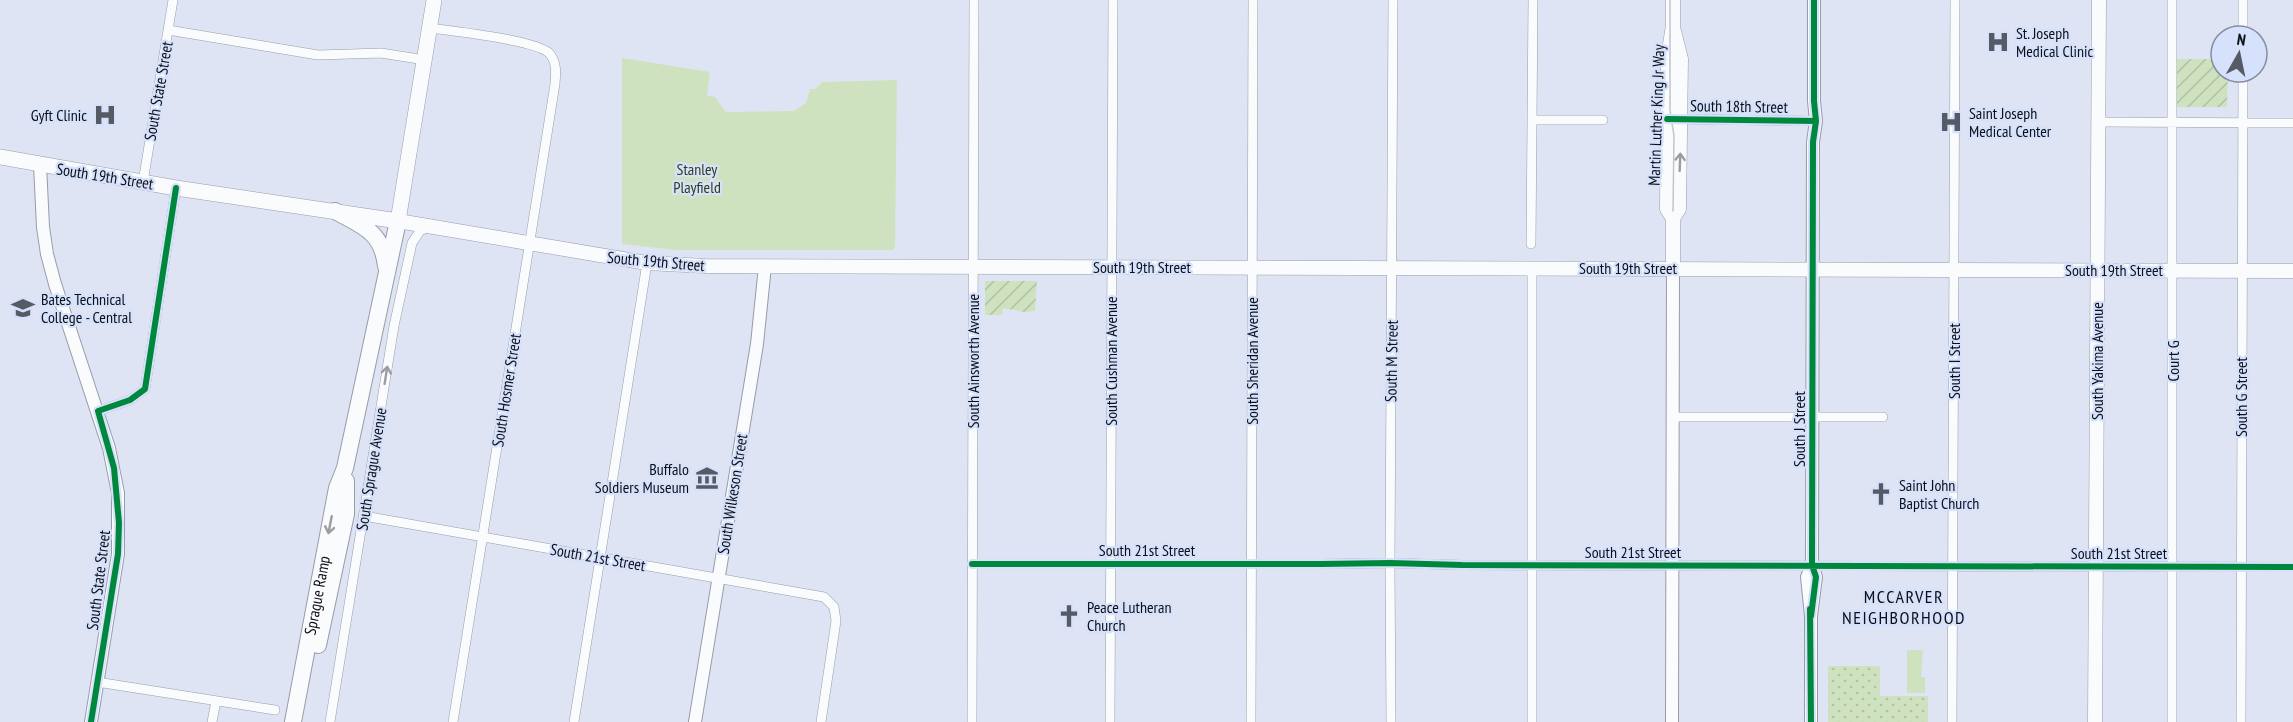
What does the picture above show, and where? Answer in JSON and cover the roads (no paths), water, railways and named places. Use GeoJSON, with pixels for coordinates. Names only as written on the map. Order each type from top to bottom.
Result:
{"type":"FeatureCollection","features":[{"type":"Feature","properties":{"kind":"highway"},"geometry":{"type":"LineString","coordinates":[[335,211],[375,235],[383,251],[387,277]]}},
{"type":"Feature","properties":{"kind":"highway","name":"Sprague Ramp"},"geometry":{"type":"LineString","coordinates":[[293,722],[337,488],[345,468],[398,221]]}},
{"type":"Feature","properties":{"kind":"highway","name":"Sprague Ramp"},"geometry":{"type":"LineString","coordinates":[[301,722],[346,514],[345,468]]}},
{"type":"Feature","properties":{"kind":"main road"},"geometry":{"type":"LineString","coordinates":[[398,221],[434,0]]}},
{"type":"Feature","properties":{"kind":"main road","name":"Martin Luther King Jr Way"},"geometry":{"type":"LineString","coordinates":[[1673,268],[1673,218],[1679,209],[1674,119],[1681,59],[1673,26],[1674,0]]}},
{"type":"Feature","properties":{"kind":"main road","name":"South Yakima Avenue"},"geometry":{"type":"LineString","coordinates":[[2095,722],[2099,0]]}},
{"type":"Feature","properties":{"kind":"main road","name":"South 19th Street"},"geometry":{"type":"LineString","coordinates":[[0,157],[176,188],[431,226],[647,263],[765,266],[2293,271]]}},
{"type":"Feature","properties":{"kind":"street","name":"South State Street"},"geometry":{"type":"LineString","coordinates":[[143,182],[173,0]]}},
{"type":"Feature","properties":{"kind":"street","name":"South Ainsworth Avenue"},"geometry":{"type":"LineString","coordinates":[[972,722],[974,0]]}},
{"type":"Feature","properties":{"kind":"street","name":"South Cushman Avenue"},"geometry":{"type":"LineString","coordinates":[[1110,722],[1113,0]]}},
{"type":"Feature","properties":{"kind":"street","name":"South Sheridan Avenue"},"geometry":{"type":"LineString","coordinates":[[1251,722],[1253,0]]}},
{"type":"Feature","properties":{"kind":"street","name":"South M Street"},"geometry":{"type":"LineString","coordinates":[[1391,722],[1394,0]]}},
{"type":"Feature","properties":{"kind":"street"},"geometry":{"type":"LineString","coordinates":[[1531,244],[1534,120],[1533,0]]}},
{"type":"Feature","properties":{"kind":"street"},"geometry":{"type":"LineString","coordinates":[[1814,0],[1816,121],[1814,135]]}},
{"type":"Feature","properties":{"kind":"street","name":"South I Street"},"geometry":{"type":"LineString","coordinates":[[1952,722],[1955,0]]}},
{"type":"Feature","properties":{"kind":"street","name":"Court G"},"geometry":{"type":"LineString","coordinates":[[2172,0],[2172,722]]}},
{"type":"Feature","properties":{"kind":"street"},"geometry":{"type":"LineString","coordinates":[[2243,0],[2243,24]]}},
{"type":"Feature","properties":{"kind":"street","name":"South Hosmer Street"},"geometry":{"type":"LineString","coordinates":[[430,28],[534,45],[547,51],[556,69],[453,722]]}},
{"type":"Feature","properties":{"kind":"street"},"geometry":{"type":"LineString","coordinates":[[168,30],[318,55],[381,53],[425,60]]}},
{"type":"Feature","properties":{"kind":"street","name":"South G Street"},"geometry":{"type":"LineString","coordinates":[[2241,722],[2243,84]]}},
{"type":"Feature","properties":{"kind":"street"},"geometry":{"type":"LineString","coordinates":[[1814,102],[1811,121],[1814,135]]}},
{"type":"Feature","properties":{"kind":"street","name":"South 18th Street"},"geometry":{"type":"LineString","coordinates":[[1674,119],[1811,121]]}},
{"type":"Feature","properties":{"kind":"street"},"geometry":{"type":"LineString","coordinates":[[1534,120],[1603,120]]}},
{"type":"Feature","properties":{"kind":"street"},"geometry":{"type":"LineString","coordinates":[[2098,122],[2293,123]]}},
{"type":"Feature","properties":{"kind":"street","name":"South J Street"},"geometry":{"type":"LineString","coordinates":[[1811,722],[1811,616],[1806,577],[1812,565],[1814,135]]}},
{"type":"Feature","properties":{"kind":"street","name":"South State Street"},"geometry":{"type":"LineString","coordinates":[[40,165],[43,227],[47,254],[114,468],[119,523],[118,554],[91,722]]}},
{"type":"Feature","properties":{"kind":"street"},"geometry":{"type":"LineString","coordinates":[[98,411],[130,400],[145,389],[176,188]]}},
{"type":"Feature","properties":{"kind":"street","name":"South Sprague Avenue"},"geometry":{"type":"LineString","coordinates":[[330,721],[394,326],[412,243],[420,231],[431,226]]}},
{"type":"Feature","properties":{"kind":"street"},"geometry":{"type":"LineString","coordinates":[[574,722],[647,263]]}},
{"type":"Feature","properties":{"kind":"street","name":"South Wilkeson Street"},"geometry":{"type":"LineString","coordinates":[[695,722],[757,344],[765,266]]}},
{"type":"Feature","properties":{"kind":"street"},"geometry":{"type":"LineString","coordinates":[[1532,268],[1532,722]]}},
{"type":"Feature","properties":{"kind":"street","name":"Martin Luther King Jr Way"},"geometry":{"type":"LineString","coordinates":[[1672,722],[1673,268]]}},
{"type":"Feature","properties":{"kind":"street"},"geometry":{"type":"LineString","coordinates":[[1672,417],[1883,417]]}},
{"type":"Feature","properties":{"kind":"street","name":"South 21st Street"},"geometry":{"type":"LineString","coordinates":[[364,516],[824,597],[831,602],[835,613],[836,633],[821,722]]}},
{"type":"Feature","properties":{"kind":"street","name":"South 21st Street"},"geometry":{"type":"LineString","coordinates":[[972,564],[1390,563],[2293,567]]}},
{"type":"Feature","properties":{"kind":"street"},"geometry":{"type":"LineString","coordinates":[[98,682],[275,710]]}},
{"type":"Feature","properties":{"kind":"street"},"geometry":{"type":"LineString","coordinates":[[212,722],[216,701]]}},
{"type":"Feature","properties":{"kind":"street"},"geometry":{"type":"LineString","coordinates":[[330,721],[341,722]]}},
{"type":"Feature","properties":{"kind":"tram line"},"geometry":{"type":"LineString","coordinates":[[1670,0],[1670,110],[1674,136],[1673,211]]}},
{"type":"Feature","properties":{"kind":"place","name":"St. Joseph Medical Clinic"},"geometry":{"type":"Point","coordinates":[1998,42]}},
{"type":"Feature","properties":{"kind":"place","name":"Gyft Clinic"},"geometry":{"type":"Point","coordinates":[105,115]}},
{"type":"Feature","properties":{"kind":"place","name":"Saint Joseph Medical Center"},"geometry":{"type":"Point","coordinates":[1951,122]}},
{"type":"Feature","properties":{"kind":"place","name":"Bates Technical College - Central"},"geometry":{"type":"Point","coordinates":[23,308]}},
{"type":"Feature","properties":{"kind":"place","name":"Buffalo Soldiers Museum"},"geometry":{"type":"Point","coordinates":[707,478]}},
{"type":"Feature","properties":{"kind":"place","name":"Saint John Baptist Church"},"geometry":{"type":"Point","coordinates":[1881,494]}},
{"type":"Feature","properties":{"kind":"place","name":"Peace Lutheran Church"},"geometry":{"type":"Point","coordinates":[1069,616]}},
{"type":"Feature","properties":{"kind":"district","name":"MCCARVER NEIGHBORHOOD"},"geometry":{"type":"Point","coordinates":[1904,607]}},
{"type":"Feature","properties":{"kind":"park label","name":"Stanley Playfield"},"geometry":{"type":"Point","coordinates":[697,178]}}]}
